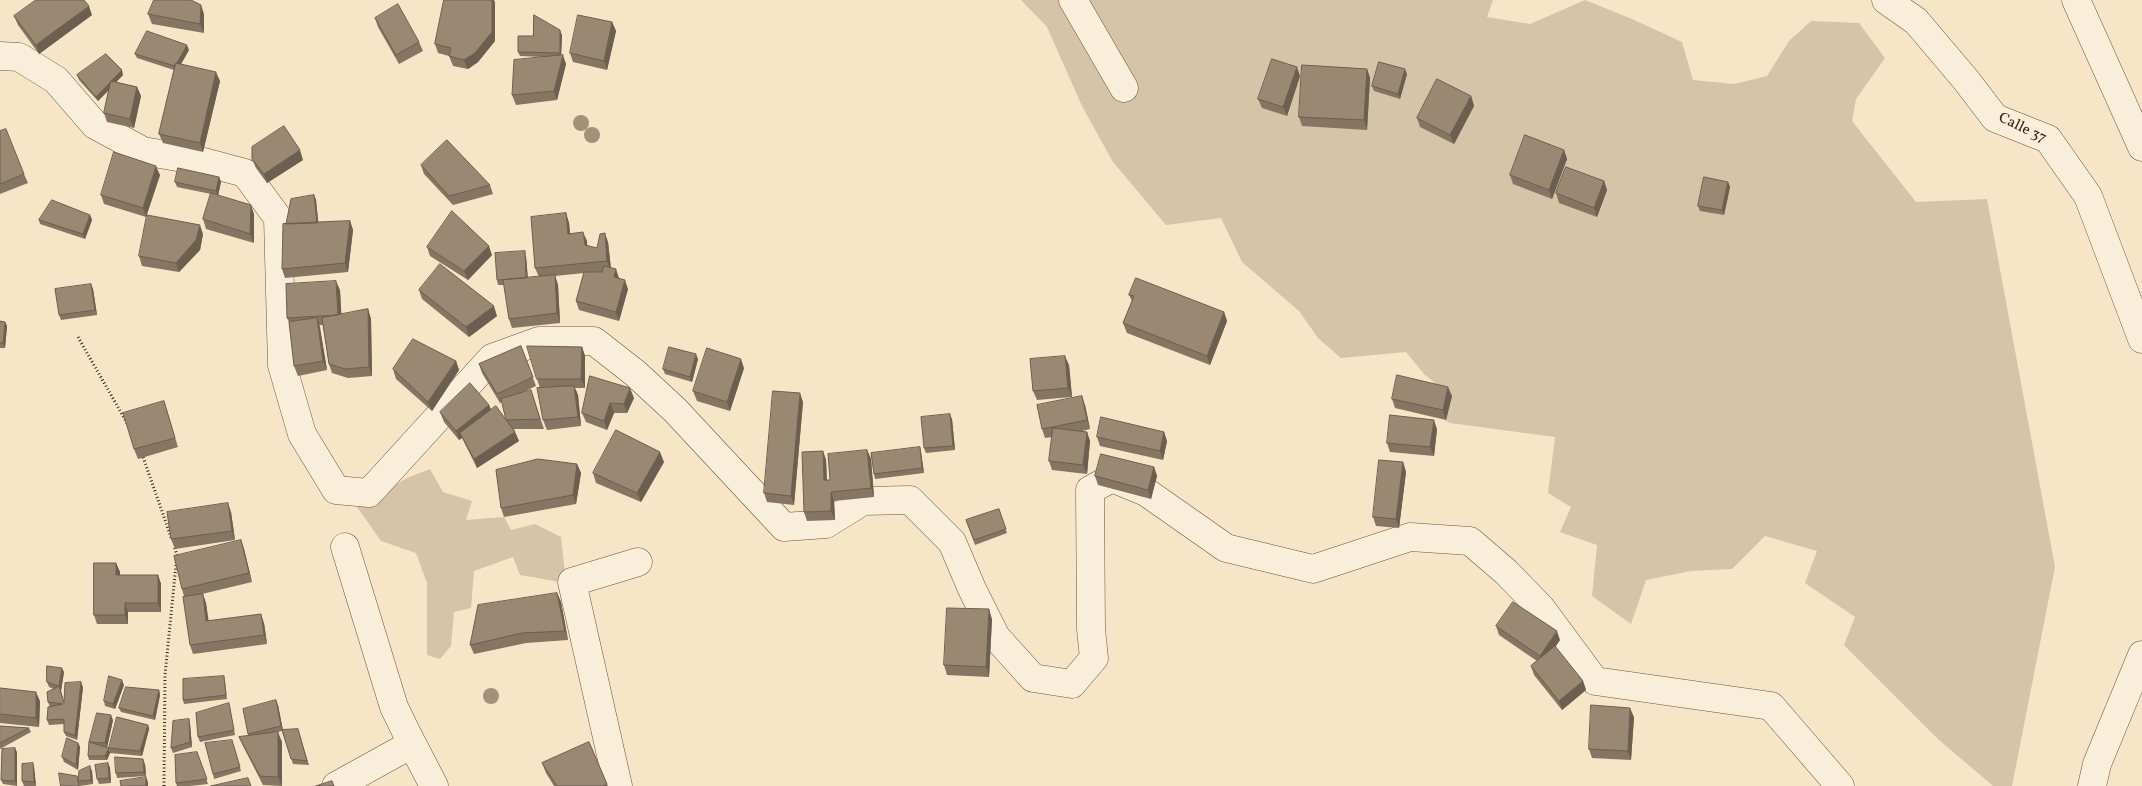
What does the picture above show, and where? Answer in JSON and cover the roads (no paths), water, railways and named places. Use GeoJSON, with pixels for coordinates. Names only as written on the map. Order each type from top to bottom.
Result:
{"type":"FeatureCollection","features":[{"type":"Feature","properties":{"kind":"street"},"geometry":{"type":"LineString","coordinates":[[1073,0],[1124,88]]}},
{"type":"Feature","properties":{"kind":"street","name":"Calle 37"},"geometry":{"type":"LineString","coordinates":[[1886,0],[1916,22],[1966,80],[1995,118],[2048,139],[2088,196],[2142,338]]}},
{"type":"Feature","properties":{"kind":"street"},"geometry":{"type":"LineString","coordinates":[[2076,0],[2142,147]]}},
{"type":"Feature","properties":{"kind":"street"},"geometry":{"type":"LineString","coordinates":[[0,56],[19,57],[56,80],[95,125],[143,151],[200,161],[245,173],[278,218],[282,365],[302,434],[336,490],[369,493],[492,358],[540,341],[594,342],[635,373],[675,410],[784,528],[826,524],[863,501],[910,500],[952,542],[972,589],[996,637],[1033,678],[1072,684],[1094,658],[1091,630],[1090,490],[1112,478],[1146,492],[1226,548],[1312,569],[1410,538],[1470,540],[1506,572],[1541,608],[1595,681],[1771,706],[1840,786]]}},
{"type":"Feature","properties":{"kind":"street"},"geometry":{"type":"LineString","coordinates":[[336,786],[412,744],[394,707],[345,547]]}},
{"type":"Feature","properties":{"kind":"street"},"geometry":{"type":"LineString","coordinates":[[618,786],[572,582],[638,562]]}},
{"type":"Feature","properties":{"kind":"street"},"geometry":{"type":"LineString","coordinates":[[2092,786],[2097,764],[2142,655]]}},
{"type":"Feature","properties":{"kind":"street"},"geometry":{"type":"LineString","coordinates":[[406,732],[434,786]]}}]}
